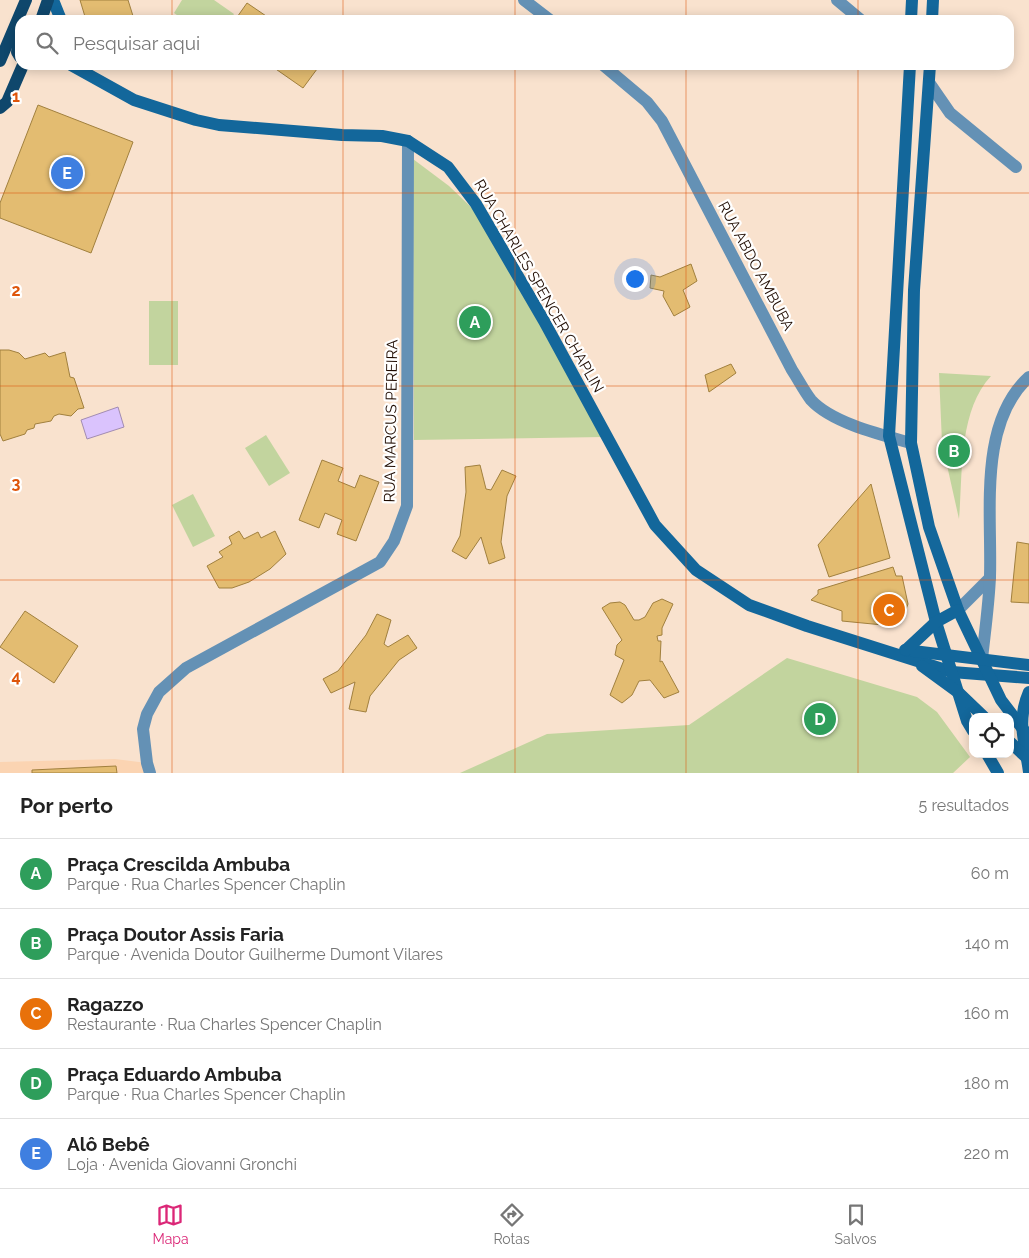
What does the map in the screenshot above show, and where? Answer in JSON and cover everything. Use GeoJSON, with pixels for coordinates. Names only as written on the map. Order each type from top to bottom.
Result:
{"type":"FeatureCollection","features":[{"type":"Feature","properties":{"kind":"main road"},"geometry":{"type":"LineString","coordinates":[[21,15],[26,0]]}},
{"type":"Feature","properties":{"kind":"main road"},"geometry":{"type":"LineString","coordinates":[[42,15],[48,0]]}},
{"type":"Feature","properties":{"kind":"main road"},"geometry":{"type":"LineString","coordinates":[[53,0],[58,15]]}},
{"type":"Feature","properties":{"kind":"main road"},"geometry":{"type":"LineString","coordinates":[[911,15],[912,0]]}},
{"type":"Feature","properties":{"kind":"main road"},"geometry":{"type":"LineString","coordinates":[[932,15],[933,0]]}},
{"type":"Feature","properties":{"kind":"main road"},"geometry":{"type":"LineString","coordinates":[[0,61],[15,31]]}},
{"type":"Feature","properties":{"kind":"main road"},"geometry":{"type":"LineString","coordinates":[[0,108],[7,102],[21,70]]}},
{"type":"Feature","properties":{"kind":"main road","name":"RUA CHARLES SPENCER CHAPLIN"},"geometry":{"type":"LineString","coordinates":[[89,70],[105,85],[134,100],[166,112],[212,124],[342,135],[382,136],[408,141],[448,167],[476,204],[544,321],[655,525],[696,570],[749,605],[878,648],[908,654],[947,655],[1029,665]]}},
{"type":"Feature","properties":{"kind":"main road"},"geometry":{"type":"LineString","coordinates":[[910,70],[888,436],[936,622],[969,724]]}},
{"type":"Feature","properties":{"kind":"main road"},"geometry":{"type":"LineString","coordinates":[[930,70],[914,290],[911,443],[929,527],[958,610],[1000,700],[1025,733]]}},
{"type":"Feature","properties":{"kind":"main road"},"geometry":{"type":"LineString","coordinates":[[958,610],[936,622],[908,654],[959,693],[980,713]]}},
{"type":"Feature","properties":{"kind":"main road","name":"RUA CHARLES SPENCER CHAPLIN"},"geometry":{"type":"LineString","coordinates":[[908,654],[952,672],[1029,678]]}},
{"type":"Feature","properties":{"kind":"main road"},"geometry":{"type":"LineString","coordinates":[[1029,692],[1025,733],[1029,772]]}},
{"type":"Feature","properties":{"kind":"main road"},"geometry":{"type":"LineString","coordinates":[[1014,746],[1028,759]]}},
{"type":"Feature","properties":{"kind":"main road"},"geometry":{"type":"LineString","coordinates":[[989,758],[998,773]]}},
{"type":"Feature","properties":{"kind":"street"},"geometry":{"type":"LineString","coordinates":[[524,0],[544,15]]}},
{"type":"Feature","properties":{"kind":"street"},"geometry":{"type":"LineString","coordinates":[[837,0],[855,15]]}},
{"type":"Feature","properties":{"kind":"street","name":"RUA ABDO AMBUBA"},"geometry":{"type":"LineString","coordinates":[[609,70],[647,102],[662,121],[788,361],[812,400],[831,414],[911,443]]}},
{"type":"Feature","properties":{"kind":"street"},"geometry":{"type":"LineString","coordinates":[[930,84],[950,113],[1016,167]]}},
{"type":"Feature","properties":{"kind":"street","name":"RUA MARCUS PEREIRA"},"geometry":{"type":"LineString","coordinates":[[150,773],[147,763],[144,729],[152,703],[172,679],[186,668],[231,642],[380,562],[402,523],[407,506],[408,141]]}},
{"type":"Feature","properties":{"kind":"street"},"geometry":{"type":"LineString","coordinates":[[982,659],[990,578],[991,477],[999,421],[1008,401],[1029,377]]}},
{"type":"Feature","properties":{"kind":"street"},"geometry":{"type":"LineString","coordinates":[[958,610],[990,578]]}},
{"type":"Feature","properties":{"kind":"shaded area"},"geometry":{"type":"Polygon","coordinates":[[[118,407],[124,427],[87,439],[81,420],[118,407]]]}},
{"type":"Feature","properties":{"kind":"shaded area"},"geometry":{"type":"Polygon","coordinates":[[[115,759],[147,763],[152,773],[0,773],[0,762],[115,759]]]}},
{"type":"Feature","properties":{"kind":"green space"},"geometry":{"type":"Polygon","coordinates":[[[182,0],[214,0],[234,14],[177,15],[174,13],[182,0]]]}},
{"type":"Feature","properties":{"kind":"green space"},"geometry":{"type":"Polygon","coordinates":[[[413,159],[449,186],[475,211],[604,437],[414,440],[413,159]]]}},
{"type":"Feature","properties":{"kind":"green space"},"geometry":{"type":"Polygon","coordinates":[[[149,301],[178,301],[178,365],[149,365],[149,301]]]}},
{"type":"Feature","properties":{"kind":"green space"},"geometry":{"type":"Polygon","coordinates":[[[939,373],[991,376],[980,391],[967,425],[962,463],[959,519],[942,443],[939,373]]]}},
{"type":"Feature","properties":{"kind":"green space"},"geometry":{"type":"Polygon","coordinates":[[[266,435],[290,473],[269,486],[245,448],[266,435]]]}},
{"type":"Feature","properties":{"kind":"green space"},"geometry":{"type":"Polygon","coordinates":[[[193,494],[215,536],[193,547],[172,505],[193,494]]]}},
{"type":"Feature","properties":{"kind":"green space"},"geometry":{"type":"Polygon","coordinates":[[[787,658],[917,697],[937,712],[969,758],[953,773],[460,773],[547,734],[689,725],[787,658]]]}},
{"type":"Feature","properties":{"kind":"building"},"geometry":{"type":"Polygon","coordinates":[[[80,0],[128,0],[133,15],[84,15],[80,0]]]}},
{"type":"Feature","properties":{"kind":"building"},"geometry":{"type":"Polygon","coordinates":[[[247,3],[265,15],[239,15],[247,3]]]}},
{"type":"Feature","properties":{"kind":"building"},"geometry":{"type":"Polygon","coordinates":[[[277,70],[316,70],[303,88],[277,70]]]}},
{"type":"Feature","properties":{"kind":"building"},"geometry":{"type":"Polygon","coordinates":[[[38,105],[133,142],[91,253],[0,218],[0,203],[38,105]]]}},
{"type":"Feature","properties":{"kind":"building"},"geometry":{"type":"Polygon","coordinates":[[[691,264],[697,281],[683,290],[690,307],[674,316],[663,296],[664,291],[650,288],[651,275],[660,277],[691,264]]]}},
{"type":"Feature","properties":{"kind":"building"},"geometry":{"type":"Polygon","coordinates":[[[0,350],[19,353],[25,359],[45,353],[49,357],[65,352],[70,377],[74,378],[84,408],[78,409],[71,416],[59,414],[54,416],[51,421],[35,424],[34,428],[27,430],[25,434],[3,441],[0,434],[0,350]]]}},
{"type":"Feature","properties":{"kind":"building"},"geometry":{"type":"Polygon","coordinates":[[[731,364],[736,373],[709,392],[705,375],[731,364]]]}},
{"type":"Feature","properties":{"kind":"building"},"geometry":{"type":"Polygon","coordinates":[[[322,460],[343,468],[338,481],[355,488],[360,475],[379,482],[356,541],[337,534],[342,520],[325,513],[319,528],[299,520],[322,460]]]}},
{"type":"Feature","properties":{"kind":"building"},"geometry":{"type":"Polygon","coordinates":[[[480,465],[486,489],[491,490],[502,470],[516,476],[507,496],[501,542],[505,558],[489,564],[481,537],[466,559],[452,551],[460,536],[466,492],[465,467],[480,465]]]}},
{"type":"Feature","properties":{"kind":"building"},"geometry":{"type":"Polygon","coordinates":[[[871,484],[890,558],[829,577],[818,545],[871,484]]]}},
{"type":"Feature","properties":{"kind":"building"},"geometry":{"type":"Polygon","coordinates":[[[239,531],[244,539],[258,532],[261,538],[275,531],[286,554],[270,569],[249,582],[232,588],[219,588],[207,566],[223,557],[219,552],[232,544],[229,537],[239,531]]]}},
{"type":"Feature","properties":{"kind":"building"},"geometry":{"type":"Polygon","coordinates":[[[1017,542],[1029,544],[1029,603],[1011,602],[1017,542]]]}},
{"type":"Feature","properties":{"kind":"building"},"geometry":{"type":"Polygon","coordinates":[[[893,567],[896,576],[902,576],[908,604],[903,617],[886,615],[883,625],[842,621],[842,611],[811,600],[818,594],[818,590],[893,567]]]}},
{"type":"Feature","properties":{"kind":"building"},"geometry":{"type":"Polygon","coordinates":[[[662,599],[673,604],[662,628],[662,635],[657,636],[658,641],[661,641],[660,662],[662,661],[679,692],[664,698],[650,680],[639,681],[632,695],[622,703],[610,695],[624,660],[615,655],[617,645],[622,640],[602,608],[610,603],[620,602],[625,605],[634,620],[639,620],[645,617],[653,603],[662,599]]]}},
{"type":"Feature","properties":{"kind":"building"},"geometry":{"type":"Polygon","coordinates":[[[25,611],[78,646],[54,683],[0,647],[25,611]]]}},
{"type":"Feature","properties":{"kind":"building"},"geometry":{"type":"Polygon","coordinates":[[[377,614],[391,620],[384,644],[388,647],[408,635],[417,648],[399,660],[370,696],[366,712],[349,709],[355,682],[331,693],[323,679],[338,671],[366,635],[377,614]]]}},
{"type":"Feature","properties":{"kind":"building"},"geometry":{"type":"Polygon","coordinates":[[[116,766],[117,773],[32,773],[32,770],[116,766]]]}},
{"type":"Feature","properties":{"kind":"place","name":"Alô Bebê"},"geometry":{"type":"Point","coordinates":[67,173]}},
{"type":"Feature","properties":{"kind":"place","name":"Praça Crescilda Ambuba"},"geometry":{"type":"Point","coordinates":[475,322]}},
{"type":"Feature","properties":{"kind":"place","name":"Praça Doutor Assis Faria"},"geometry":{"type":"Point","coordinates":[954,451]}},
{"type":"Feature","properties":{"kind":"place","name":"Ragazzo"},"geometry":{"type":"Point","coordinates":[889,610]}},
{"type":"Feature","properties":{"kind":"place","name":"Praça Eduardo Ambuba"},"geometry":{"type":"Point","coordinates":[820,719]}}]}
